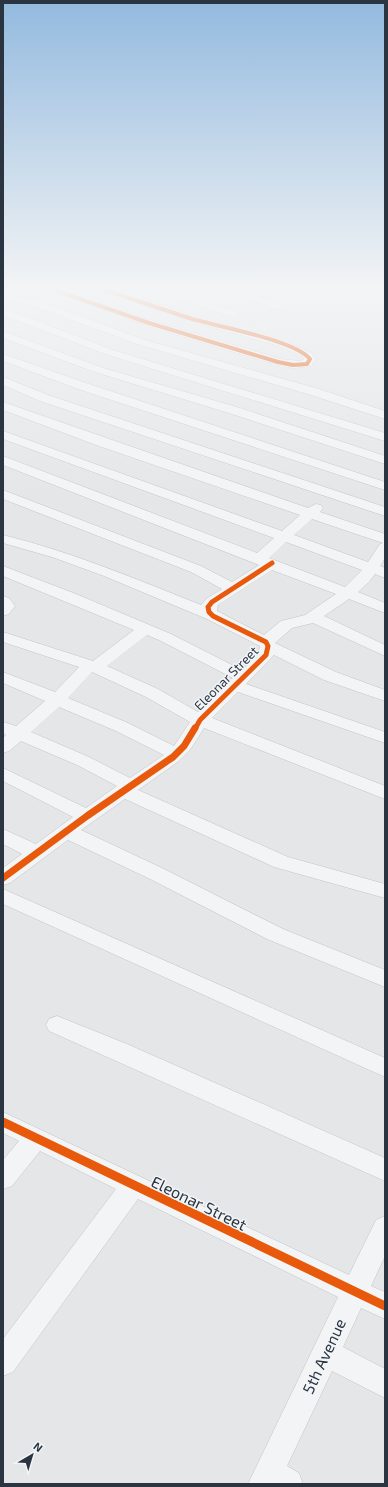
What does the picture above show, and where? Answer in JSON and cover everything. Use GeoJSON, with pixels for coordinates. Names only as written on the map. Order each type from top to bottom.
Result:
{"type":"FeatureCollection","features":[{"type":"Feature","properties":{"kind":"street"},"geometry":{"type":"LineString","coordinates":[[4,357],[85,387],[385,486]]}},
{"type":"Feature","properties":{"kind":"street"},"geometry":{"type":"LineString","coordinates":[[65,357],[99,370],[236,411],[385,460]]}},
{"type":"Feature","properties":{"kind":"street"},"geometry":{"type":"LineString","coordinates":[[127,357],[385,437]]}},
{"type":"Feature","properties":{"kind":"street"},"geometry":{"type":"LineString","coordinates":[[195,357],[385,414]]}},
{"type":"Feature","properties":{"kind":"street"},"geometry":{"type":"LineString","coordinates":[[267,357],[297,365],[307,364],[310,359],[309,357]]}},
{"type":"Feature","properties":{"kind":"street"},"geometry":{"type":"LineString","coordinates":[[3,381],[44,398],[385,512]]}},
{"type":"Feature","properties":{"kind":"street"},"geometry":{"type":"LineString","coordinates":[[3,406],[94,440],[385,540]]}},
{"type":"Feature","properties":{"kind":"street"},"geometry":{"type":"LineString","coordinates":[[3,435],[378,570]]}},
{"type":"Feature","properties":{"kind":"street"},"geometry":{"type":"LineString","coordinates":[[3,460],[385,608]]}},
{"type":"Feature","properties":{"kind":"street"},"geometry":{"type":"LineString","coordinates":[[213,616],[209,612],[208,607],[212,602],[266,561],[284,537],[350,475]]}},
{"type":"Feature","properties":{"kind":"street"},"geometry":{"type":"LineString","coordinates":[[3,494],[178,562],[211,576],[232,588]]}},
{"type":"Feature","properties":{"kind":"street","name":"Eleonar Street"},"geometry":{"type":"LineString","coordinates":[[3,539],[35,547],[69,559],[213,616],[267,644],[266,655],[259,664],[238,681],[200,720],[192,736],[176,754],[163,765],[66,831],[3,878]]}},
{"type":"Feature","properties":{"kind":"street"},"geometry":{"type":"LineString","coordinates":[[385,547],[378,570],[364,578],[348,593],[313,617],[287,624],[267,644],[330,676],[385,696]]}},
{"type":"Feature","properties":{"kind":"street"},"geometry":{"type":"LineString","coordinates":[[3,571],[78,600],[200,654],[238,681],[385,738]]}},
{"type":"Feature","properties":{"kind":"street"},"geometry":{"type":"LineString","coordinates":[[3,601],[7,606],[3,611]]}},
{"type":"Feature","properties":{"kind":"street"},"geometry":{"type":"LineString","coordinates":[[313,617],[385,651]]}},
{"type":"Feature","properties":{"kind":"street"},"geometry":{"type":"LineString","coordinates":[[3,747],[20,734],[93,666],[145,629]]}},
{"type":"Feature","properties":{"kind":"street"},"geometry":{"type":"LineString","coordinates":[[3,637],[93,666],[152,693],[200,720],[385,793]]}},
{"type":"Feature","properties":{"kind":"street"},"geometry":{"type":"LineString","coordinates":[[3,678],[122,726],[176,754]]}},
{"type":"Feature","properties":{"kind":"street"},"geometry":{"type":"LineString","coordinates":[[3,726],[83,761],[127,789],[281,862],[385,891]]}},
{"type":"Feature","properties":{"kind":"street"},"geometry":{"type":"LineString","coordinates":[[3,774],[87,816]]}},
{"type":"Feature","properties":{"kind":"street"},"geometry":{"type":"LineString","coordinates":[[66,831],[156,874],[275,934],[385,979]]}},
{"type":"Feature","properties":{"kind":"street"},"geometry":{"type":"LineString","coordinates":[[3,836],[38,853]]}},
{"type":"Feature","properties":{"kind":"street"},"geometry":{"type":"LineString","coordinates":[[3,896],[385,1068]]}},
{"type":"Feature","properties":{"kind":"street"},"geometry":{"type":"LineString","coordinates":[[56,1025],[119,1051],[385,1170]]}},
{"type":"Feature","properties":{"kind":"street","name":"Eleonar Street"},"geometry":{"type":"LineString","coordinates":[[3,1122],[133,1186],[385,1306]]}},
{"type":"Feature","properties":{"kind":"street"},"geometry":{"type":"LineString","coordinates":[[3,1178],[36,1138]]}},
{"type":"Feature","properties":{"kind":"street"},"geometry":{"type":"LineString","coordinates":[[3,1362],[133,1186]]}},
{"type":"Feature","properties":{"kind":"street","name":"5th Avenue"},"geometry":{"type":"LineString","coordinates":[[274,1480],[326,1353],[383,1236]]}},
{"type":"Feature","properties":{"kind":"street"},"geometry":{"type":"LineString","coordinates":[[326,1353],[385,1384]]}},
{"type":"Feature","properties":{"kind":"cycle path"},"geometry":{"type":"LineString","coordinates":[[264,357],[293,365],[307,364],[310,359],[309,357]]}},
{"type":"Feature","properties":{"kind":"cycle path"},"geometry":{"type":"LineString","coordinates":[[3,878],[87,816],[173,757],[184,746],[200,720],[266,655],[268,646],[266,642],[213,616],[209,612],[208,607],[212,602],[272,563]]}},
{"type":"Feature","properties":{"kind":"cycle path"},"geometry":{"type":"LineString","coordinates":[[3,1122],[385,1306]]}}]}
